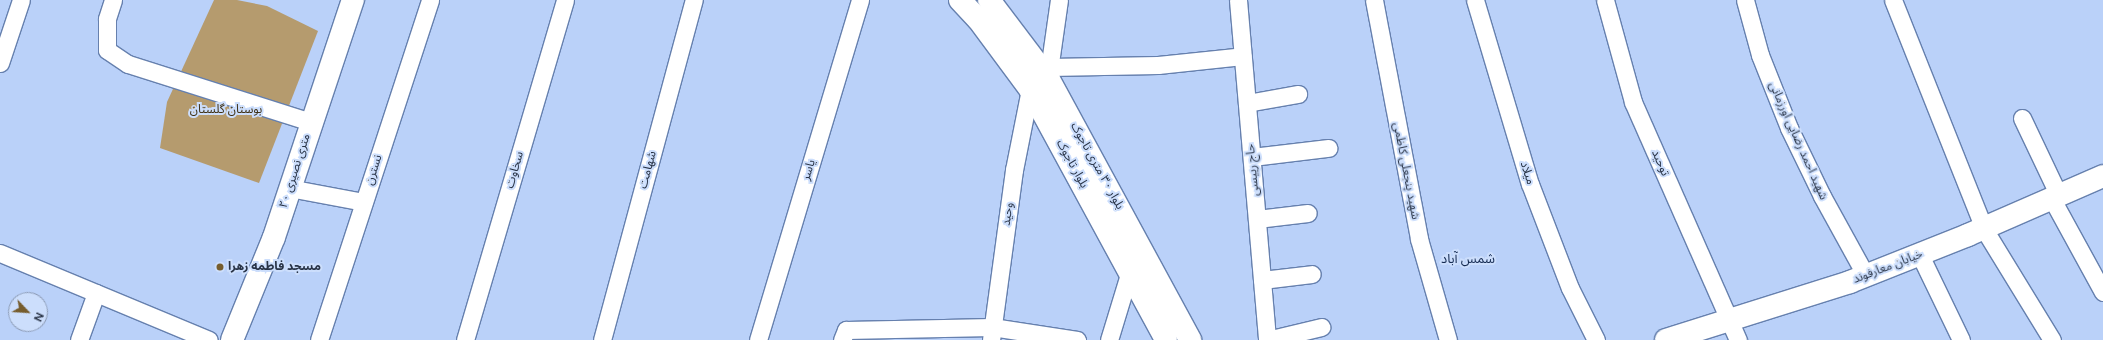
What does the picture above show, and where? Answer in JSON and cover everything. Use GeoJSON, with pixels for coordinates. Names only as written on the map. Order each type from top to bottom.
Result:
{"type":"FeatureCollection","features":[{"type":"Feature","properties":{"kind":"main road","name":"۲۰ متری نصیری"},"geometry":{"type":"LineString","coordinates":[[232,340],[250,300],[290,188],[352,0]]}},
{"type":"Feature","properties":{"kind":"main road","name":"بلوار تاجوک"},"geometry":{"type":"LineString","coordinates":[[960,0],[978,19],[1042,78],[1130,271],[1166,340]]}},
{"type":"Feature","properties":{"kind":"main road","name":"بلوار ۳۰ متری تاجوک"},"geometry":{"type":"LineString","coordinates":[[989,0],[1042,78],[1190,340]]}},
{"type":"Feature","properties":{"kind":"main road","name":"خیابان معارفوند"},"geometry":{"type":"LineString","coordinates":[[1666,340],[1866,276],[2056,198],[2103,176]]}},
{"type":"Feature","properties":{"kind":"street"},"geometry":{"type":"LineString","coordinates":[[0,63],[3,44],[21,0]]}},
{"type":"Feature","properties":{"kind":"street"},"geometry":{"type":"LineString","coordinates":[[113,0],[107,18],[107,50],[128,64],[311,122]]}},
{"type":"Feature","properties":{"kind":"street","name":"نسترن"},"geometry":{"type":"LineString","coordinates":[[319,340],[430,0]]}},
{"type":"Feature","properties":{"kind":"street","name":"سخاوت"},"geometry":{"type":"LineString","coordinates":[[465,340],[565,0]]}},
{"type":"Feature","properties":{"kind":"street","name":"شهامت"},"geometry":{"type":"LineString","coordinates":[[602,340],[694,0]]}},
{"type":"Feature","properties":{"kind":"street","name":"یاسر"},"geometry":{"type":"LineString","coordinates":[[758,340],[860,0]]}},
{"type":"Feature","properties":{"kind":"street","name":"وحید"},"geometry":{"type":"LineString","coordinates":[[991,334],[1014,170],[1042,78],[1059,0]]}},
{"type":"Feature","properties":{"kind":"street","name":"حاج رییسی"},"geometry":{"type":"LineString","coordinates":[[1238,0],[1258,219],[1267,340]]}},
{"type":"Feature","properties":{"kind":"street","name":"شهید پنجعلی کاظمی"},"geometry":{"type":"LineString","coordinates":[[1374,0],[1419,239],[1448,340]]}},
{"type":"Feature","properties":{"kind":"street","name":"میلاد"},"geometry":{"type":"LineString","coordinates":[[1475,0],[1530,184],[1570,288],[1596,340]]}},
{"type":"Feature","properties":{"kind":"street","name":"توحید"},"geometry":{"type":"LineString","coordinates":[[1605,0],[1633,102],[1738,340]]}},
{"type":"Feature","properties":{"kind":"street","name":"شهید احمد رضایی اورزمانی"},"geometry":{"type":"LineString","coordinates":[[1745,0],[1760,55],[1789,128],[1822,196],[1866,276]]}},
{"type":"Feature","properties":{"kind":"street"},"geometry":{"type":"LineString","coordinates":[[1893,0],[1984,228],[2052,340]]}},
{"type":"Feature","properties":{"kind":"street"},"geometry":{"type":"LineString","coordinates":[[1042,78],[1158,64],[1243,56]]}},
{"type":"Feature","properties":{"kind":"street"},"geometry":{"type":"LineString","coordinates":[[1247,103],[1298,94]]}},
{"type":"Feature","properties":{"kind":"street"},"geometry":{"type":"LineString","coordinates":[[2022,118],[2056,198],[2103,292]]}},
{"type":"Feature","properties":{"kind":"street"},"geometry":{"type":"LineString","coordinates":[[1252,157],[1328,148]]}},
{"type":"Feature","properties":{"kind":"street"},"geometry":{"type":"LineString","coordinates":[[290,188],[364,202]]}},
{"type":"Feature","properties":{"kind":"street"},"geometry":{"type":"LineString","coordinates":[[1258,219],[1308,213]]}},
{"type":"Feature","properties":{"kind":"street"},"geometry":{"type":"LineString","coordinates":[[0,254],[209,340]]}},
{"type":"Feature","properties":{"kind":"street"},"geometry":{"type":"LineString","coordinates":[[1920,255],[1961,340]]}},
{"type":"Feature","properties":{"kind":"street"},"geometry":{"type":"LineString","coordinates":[[1109,340],[1130,271]]}},
{"type":"Feature","properties":{"kind":"street"},"geometry":{"type":"LineString","coordinates":[[1262,280],[1312,274]]}},
{"type":"Feature","properties":{"kind":"street"},"geometry":{"type":"LineString","coordinates":[[79,340],[96,293]]}},
{"type":"Feature","properties":{"kind":"street"},"geometry":{"type":"LineString","coordinates":[[1267,340],[1322,327]]}},
{"type":"Feature","properties":{"kind":"street"},"geometry":{"type":"LineString","coordinates":[[842,340],[846,330],[991,334],[1077,340]]}},
{"type":"Feature","properties":{"kind":"green space","name":"بوستان گلستان"},"geometry":{"type":"Polygon","coordinates":[[[214,0],[237,0],[267,6],[318,31],[259,183],[160,148],[167,102],[214,0]]]}},
{"type":"Feature","properties":{"kind":"place","name":"مسجد فاطمه زهرا"},"geometry":{"type":"Point","coordinates":[220,267]}},
{"type":"Feature","properties":{"kind":"district","name":"شمس آباد"},"geometry":{"type":"Point","coordinates":[1468,259]}}]}
